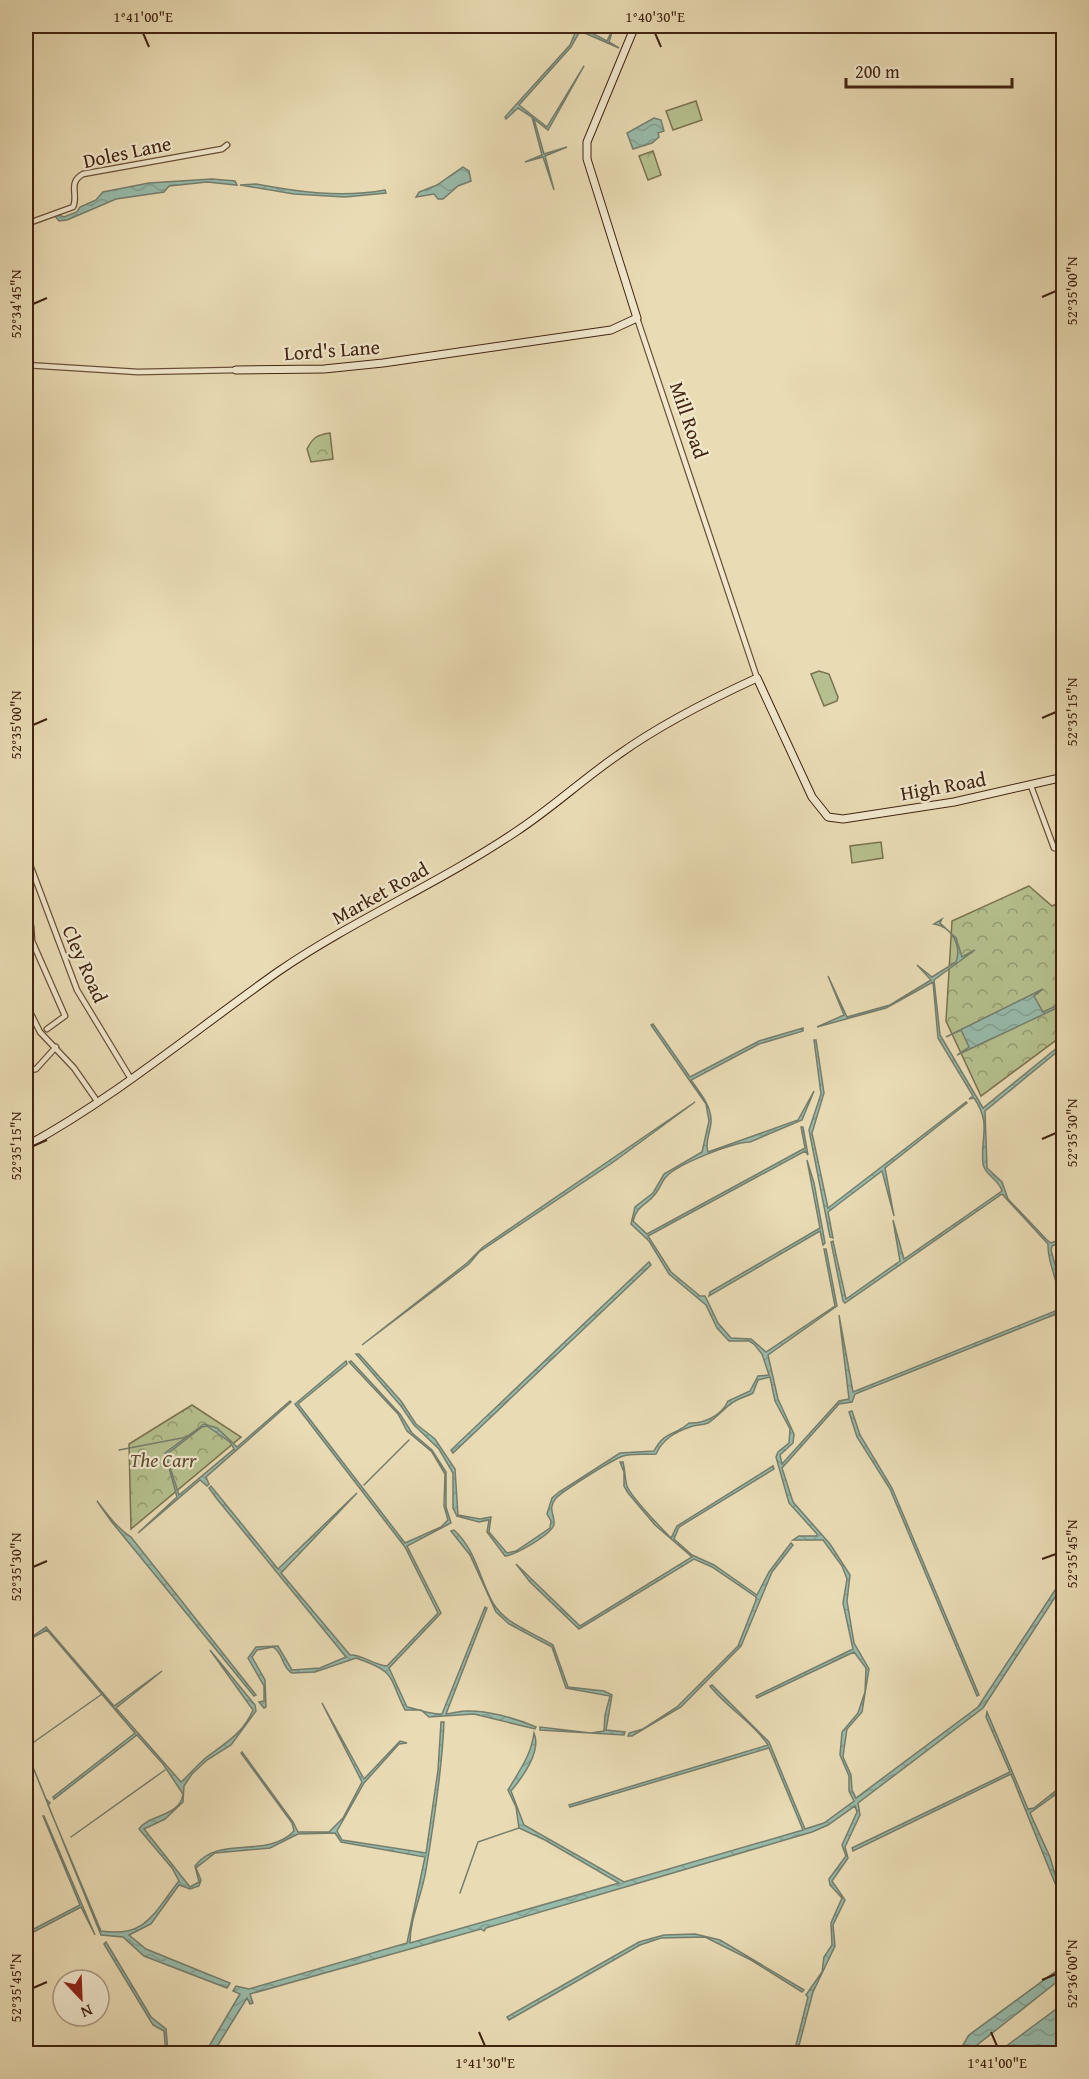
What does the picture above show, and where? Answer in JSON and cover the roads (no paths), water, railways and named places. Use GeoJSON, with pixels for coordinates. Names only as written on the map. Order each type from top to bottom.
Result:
{"type":"FeatureCollection","features":[{"type":"Feature","properties":{"kind":"street","name":"Mill Road"},"geometry":{"type":"LineString","coordinates":[[635,26],[587,142],[587,159],[637,318],[757,678],[812,797],[828,817]]}},
{"type":"Feature","properties":{"kind":"street","name":"Doles Lane"},"geometry":{"type":"LineString","coordinates":[[26,224],[73,207],[75,203],[73,185],[76,178],[83,174],[222,149],[227,146]]}},
{"type":"Feature","properties":{"kind":"street","name":"Lord's Lane"},"geometry":{"type":"LineString","coordinates":[[26,365],[138,372],[324,369],[383,363],[611,330],[637,318]]}},
{"type":"Feature","properties":{"kind":"street","name":"Market Road"},"geometry":{"type":"LineString","coordinates":[[26,1146],[131,1079],[324,942],[425,888],[515,833],[617,755],[652,733],[713,698],[757,678]]}},
{"type":"Feature","properties":{"kind":"street","name":"High Road"},"geometry":{"type":"LineString","coordinates":[[828,817],[843,819],[878,814],[1031,786],[1064,777]]}},
{"type":"Feature","properties":{"kind":"street"},"geometry":{"type":"LineString","coordinates":[[1031,786],[1054,849],[1064,851]]}},
{"type":"Feature","properties":{"kind":"street","name":"Cley Road"},"geometry":{"type":"LineString","coordinates":[[26,855],[77,990],[131,1079]]}},
{"type":"Feature","properties":{"kind":"street"},"geometry":{"type":"LineString","coordinates":[[26,913],[31,926],[32,941],[64,1016],[47,1029]]}},
{"type":"Feature","properties":{"kind":"street"},"geometry":{"type":"LineString","coordinates":[[26,1004],[32,1021],[56,1047],[97,1101]]}},
{"type":"Feature","properties":{"kind":"street"},"geometry":{"type":"LineString","coordinates":[[26,1025],[32,1021]]}},
{"type":"Feature","properties":{"kind":"street"},"geometry":{"type":"LineString","coordinates":[[26,1071],[36,1069],[56,1047]]}},
{"type":"Feature","properties":{"kind":"water"},"geometry":{"type":"Polygon","coordinates":[[[578,26],[607,41],[614,26],[609,42],[619,48],[580,31],[571,47],[519,105],[547,127],[584,66],[548,130],[534,119],[544,154],[567,147],[545,156],[554,190],[543,157],[525,162],[542,155],[532,117],[518,108],[506,119],[505,117],[570,45],[578,26]]]}},
{"type":"Feature","properties":{"kind":"water"},"geometry":{"type":"Polygon","coordinates":[[[654,118],[661,120],[664,131],[658,133],[659,137],[652,143],[633,149],[627,133],[654,118]]]}},
{"type":"Feature","properties":{"kind":"water"},"geometry":{"type":"Polygon","coordinates":[[[463,167],[469,171],[471,181],[458,186],[443,199],[438,199],[434,194],[416,197],[419,192],[437,185],[463,167]]]}},
{"type":"Feature","properties":{"kind":"water"},"geometry":{"type":"Polygon","coordinates":[[[212,179],[235,181],[237,185],[207,182],[169,186],[164,192],[116,199],[67,220],[59,221],[55,216],[26,227],[56,214],[64,217],[77,212],[80,207],[96,200],[103,192],[149,183],[212,179]]]}},
{"type":"Feature","properties":{"kind":"water"},"geometry":{"type":"Polygon","coordinates":[[[256,184],[320,193],[353,194],[385,190],[386,193],[345,197],[294,194],[240,185],[256,184]]]}},
{"type":"Feature","properties":{"kind":"water"},"geometry":{"type":"Polygon","coordinates":[[[942,919],[940,923],[956,938],[962,957],[975,950],[934,980],[940,1035],[983,1108],[1063,1043],[1063,1047],[985,1111],[987,1168],[1002,1182],[1008,1199],[1047,1240],[1051,1243],[1063,1238],[1063,1241],[1052,1246],[1051,1250],[1061,1287],[1060,1313],[1063,1322],[1057,1314],[855,1394],[852,1402],[839,1404],[782,1468],[793,1502],[830,1544],[850,1575],[847,1601],[854,1643],[869,1669],[862,1712],[847,1729],[843,1757],[851,1775],[852,1790],[856,1798],[978,1707],[1063,1578],[1063,1585],[983,1708],[858,1803],[860,1815],[845,1847],[848,1858],[832,1881],[845,1900],[833,1925],[835,1946],[813,1992],[797,2053],[794,2053],[808,1997],[806,1995],[822,1972],[824,1957],[832,1945],[831,1923],[842,1898],[830,1885],[829,1879],[846,1856],[842,1845],[857,1812],[855,1806],[828,1825],[812,1832],[486,1928],[484,1931],[481,1929],[250,1994],[253,2003],[250,2004],[247,1998],[213,2053],[205,2053],[240,1994],[233,1991],[236,1986],[249,1989],[407,1943],[425,1857],[341,1842],[335,1833],[298,1834],[270,1848],[215,1853],[196,1868],[201,1880],[199,1886],[190,1889],[179,1885],[151,1924],[129,1935],[146,1949],[230,1983],[227,1988],[144,1956],[123,1937],[101,1935],[56,1825],[101,1931],[117,1932],[139,1926],[148,1920],[179,1881],[172,1868],[139,1829],[150,1820],[176,1807],[183,1794],[163,1764],[137,1735],[54,1799],[53,1797],[135,1733],[47,1630],[26,1641],[46,1627],[114,1706],[162,1671],[116,1708],[181,1782],[204,1759],[240,1731],[253,1710],[210,1650],[255,1705],[256,1711],[231,1745],[207,1760],[192,1774],[184,1786],[183,1802],[165,1819],[144,1829],[190,1887],[199,1882],[195,1866],[205,1856],[217,1851],[270,1844],[283,1840],[294,1831],[292,1823],[242,1752],[293,1822],[298,1832],[329,1832],[343,1818],[362,1782],[322,1703],[364,1779],[400,1741],[407,1743],[399,1744],[364,1783],[337,1831],[342,1840],[426,1853],[438,1770],[441,1722],[444,1722],[440,1778],[432,1834],[410,1943],[619,1883],[545,1840],[519,1828],[516,1807],[508,1790],[527,1756],[534,1733],[535,1748],[530,1764],[511,1791],[524,1825],[624,1882],[803,1830],[769,1748],[570,1807],[569,1805],[768,1745],[756,1730],[717,1694],[710,1686],[712,1685],[769,1742],[805,1829],[824,1823],[854,1801],[849,1791],[849,1776],[840,1755],[842,1732],[858,1713],[865,1692],[866,1668],[854,1652],[757,1698],[756,1696],[853,1649],[843,1603],[847,1579],[842,1566],[823,1540],[793,1540],[799,1536],[816,1536],[817,1534],[789,1503],[776,1457],[778,1452],[789,1443],[790,1429],[775,1401],[770,1377],[758,1380],[753,1393],[726,1407],[708,1423],[692,1426],[670,1437],[656,1454],[623,1456],[568,1489],[553,1502],[554,1524],[552,1528],[533,1543],[517,1552],[505,1556],[487,1532],[489,1520],[479,1522],[457,1516],[453,1508],[453,1473],[439,1449],[414,1425],[401,1406],[356,1354],[359,1354],[401,1401],[416,1424],[435,1439],[455,1469],[458,1515],[480,1519],[491,1517],[489,1532],[507,1553],[516,1551],[550,1528],[551,1521],[547,1514],[552,1498],[559,1492],[620,1453],[654,1451],[666,1436],[689,1423],[712,1418],[728,1401],[750,1391],[758,1376],[769,1375],[762,1354],[749,1341],[729,1341],[717,1328],[706,1305],[669,1274],[649,1241],[631,1224],[635,1207],[653,1193],[664,1174],[702,1152],[709,1121],[706,1104],[651,1025],[653,1024],[690,1077],[759,1041],[803,1028],[803,1031],[759,1044],[691,1080],[709,1108],[711,1123],[707,1144],[708,1152],[798,1120],[814,1091],[802,1120],[750,1142],[719,1150],[682,1166],[663,1180],[653,1197],[637,1211],[633,1221],[647,1234],[805,1148],[801,1127],[803,1127],[808,1155],[805,1151],[648,1236],[671,1272],[700,1296],[705,1296],[718,1323],[731,1338],[751,1339],[766,1352],[835,1306],[824,1249],[826,1249],[837,1306],[768,1355],[778,1399],[794,1434],[793,1443],[780,1455],[782,1464],[839,1401],[849,1399],[839,1315],[853,1392],[1058,1310],[1059,1301],[1048,1244],[1002,1194],[845,1303],[843,1301],[831,1242],[833,1241],[846,1299],[900,1261],[893,1220],[904,1259],[1002,1191],[984,1168],[983,1116],[974,1098],[969,1099],[973,1096],[938,1038],[933,982],[886,1008],[817,1027],[844,1015],[828,976],[847,1017],[890,1005],[931,980],[917,965],[932,977],[956,962],[957,950],[954,938],[945,929],[934,924],[942,919]]]}},
{"type":"Feature","properties":{"kind":"water"},"geometry":{"type":"Polygon","coordinates":[[[1043,989],[1034,996],[1043,1012],[1056,1006],[1057,1008],[957,1055],[969,1047],[961,1030],[946,1037],[1043,989]]]}},
{"type":"Feature","properties":{"kind":"water"},"geometry":{"type":"Polygon","coordinates":[[[814,1040],[816,1040],[824,1093],[812,1133],[828,1208],[967,1103],[885,1168],[894,1216],[882,1171],[828,1212],[833,1238],[830,1237],[809,1130],[821,1094],[814,1040]]]}},
{"type":"Feature","properties":{"kind":"water"},"geometry":{"type":"Polygon","coordinates":[[[695,1102],[612,1163],[479,1252],[469,1264],[362,1345],[467,1263],[483,1247],[695,1102]]]}},
{"type":"Feature","properties":{"kind":"water"},"geometry":{"type":"Polygon","coordinates":[[[807,1160],[814,1183],[825,1243],[823,1245],[820,1231],[709,1296],[710,1292],[820,1228],[807,1160]]]}},
{"type":"Feature","properties":{"kind":"water"},"geometry":{"type":"Polygon","coordinates":[[[649,1262],[651,1265],[453,1453],[451,1450],[649,1262]]]}},
{"type":"Feature","properties":{"kind":"water"},"geometry":{"type":"Polygon","coordinates":[[[346,1361],[347,1364],[298,1404],[405,1543],[441,1527],[448,1520],[444,1506],[445,1474],[432,1452],[407,1431],[398,1414],[349,1362],[351,1361],[400,1414],[412,1433],[432,1450],[446,1472],[446,1507],[451,1523],[407,1546],[441,1613],[389,1668],[407,1707],[419,1710],[405,1710],[390,1676],[379,1667],[356,1658],[315,1672],[292,1673],[273,1647],[257,1650],[252,1657],[265,1680],[266,1707],[264,1708],[259,1702],[264,1701],[264,1686],[248,1658],[256,1647],[278,1646],[292,1670],[320,1668],[346,1657],[217,1499],[209,1488],[211,1486],[278,1569],[357,1493],[281,1573],[350,1655],[387,1666],[438,1613],[405,1547],[295,1404],[346,1361]]]}},
{"type":"Feature","properties":{"kind":"water"},"geometry":{"type":"Polygon","coordinates":[[[291,1402],[206,1477],[209,1484],[207,1486],[200,1480],[138,1533],[177,1497],[165,1453],[204,1424],[217,1428],[237,1447],[291,1402]],[[207,1426],[202,1427],[166,1455],[179,1495],[234,1449],[230,1442],[207,1426]]]}},
{"type":"Feature","properties":{"kind":"water"},"geometry":{"type":"Polygon","coordinates":[[[852,1411],[860,1435],[892,1488],[979,1695],[977,1696],[890,1489],[857,1437],[849,1412],[852,1411]]]}},
{"type":"Feature","properties":{"kind":"water"},"geometry":{"type":"Polygon","coordinates":[[[620,1462],[623,1462],[626,1483],[630,1491],[671,1538],[677,1526],[773,1466],[774,1469],[679,1527],[674,1539],[692,1555],[714,1565],[757,1595],[769,1572],[791,1543],[793,1545],[772,1572],[741,1646],[681,1707],[632,1736],[628,1736],[629,1733],[643,1729],[677,1707],[738,1646],[756,1597],[712,1567],[694,1559],[579,1629],[530,1582],[516,1564],[580,1626],[692,1557],[655,1525],[628,1493],[624,1486],[624,1472],[620,1462]]]}},
{"type":"Feature","properties":{"kind":"water"},"geometry":{"type":"Polygon","coordinates":[[[97,1501],[108,1516],[131,1537],[256,1695],[254,1696],[111,1521],[97,1501]]]}},
{"type":"Feature","properties":{"kind":"water"},"geometry":{"type":"Polygon","coordinates":[[[454,1530],[467,1546],[498,1611],[512,1623],[553,1645],[568,1687],[604,1691],[612,1695],[606,1730],[625,1732],[624,1735],[540,1730],[540,1727],[591,1733],[604,1731],[610,1696],[566,1688],[552,1647],[509,1624],[496,1612],[470,1555],[451,1531],[454,1530]]]}},
{"type":"Feature","properties":{"kind":"water"},"geometry":{"type":"Polygon","coordinates":[[[485,1607],[487,1608],[446,1714],[465,1711],[492,1713],[528,1724],[536,1727],[535,1729],[474,1714],[429,1717],[422,1711],[442,1714],[485,1607]]]}},
{"type":"Feature","properties":{"kind":"water"},"geometry":{"type":"Polygon","coordinates":[[[987,1712],[1028,1809],[1034,1808],[1063,1785],[1063,1789],[1030,1813],[1050,1857],[1063,1903],[1011,1774],[853,1851],[852,1848],[1010,1772],[986,1717],[987,1712]]]}},
{"type":"Feature","properties":{"kind":"water"},"geometry":{"type":"Polygon","coordinates":[[[43,1816],[95,1935],[81,1907],[26,1936],[26,1933],[80,1905],[43,1816]]]}},
{"type":"Feature","properties":{"kind":"water"},"geometry":{"type":"Polygon","coordinates":[[[695,1934],[720,1940],[804,1990],[802,1992],[751,1960],[705,1937],[661,1938],[640,1945],[509,2020],[507,2017],[639,1942],[664,1935],[695,1934]]]}},
{"type":"Feature","properties":{"kind":"water"},"geometry":{"type":"Polygon","coordinates":[[[106,1942],[151,2017],[166,2029],[168,2053],[166,2053],[164,2031],[153,2025],[104,1944],[106,1942]]]}},
{"type":"Feature","properties":{"kind":"water"},"geometry":{"type":"Polygon","coordinates":[[[1063,1966],[1063,1977],[967,2053],[958,2053],[969,2035],[1063,1966]]]}},
{"type":"Feature","properties":{"kind":"water"},"geometry":{"type":"Polygon","coordinates":[[[1063,2004],[1063,2053],[997,2053],[1063,2004]]]}},
{"type":"Feature","properties":{"kind":"waterway"},"geometry":{"type":"LineString","coordinates":[[119,1450],[187,1437]]}},
{"type":"Feature","properties":{"kind":"waterway"},"geometry":{"type":"LineString","coordinates":[[364,1485],[409,1440]]}},
{"type":"Feature","properties":{"kind":"waterway"},"geometry":{"type":"LineString","coordinates":[[34,1742],[102,1694]]}},
{"type":"Feature","properties":{"kind":"waterway"},"geometry":{"type":"LineString","coordinates":[[71,1837],[165,1770]]}},
{"type":"Feature","properties":{"kind":"waterway"},"geometry":{"type":"LineString","coordinates":[[460,1893],[478,1842],[519,1828]]}},
{"type":"Feature","properties":{"kind":"park label","name":"The Carr"},"geometry":{"type":"Point","coordinates":[163,1460]}}]}
